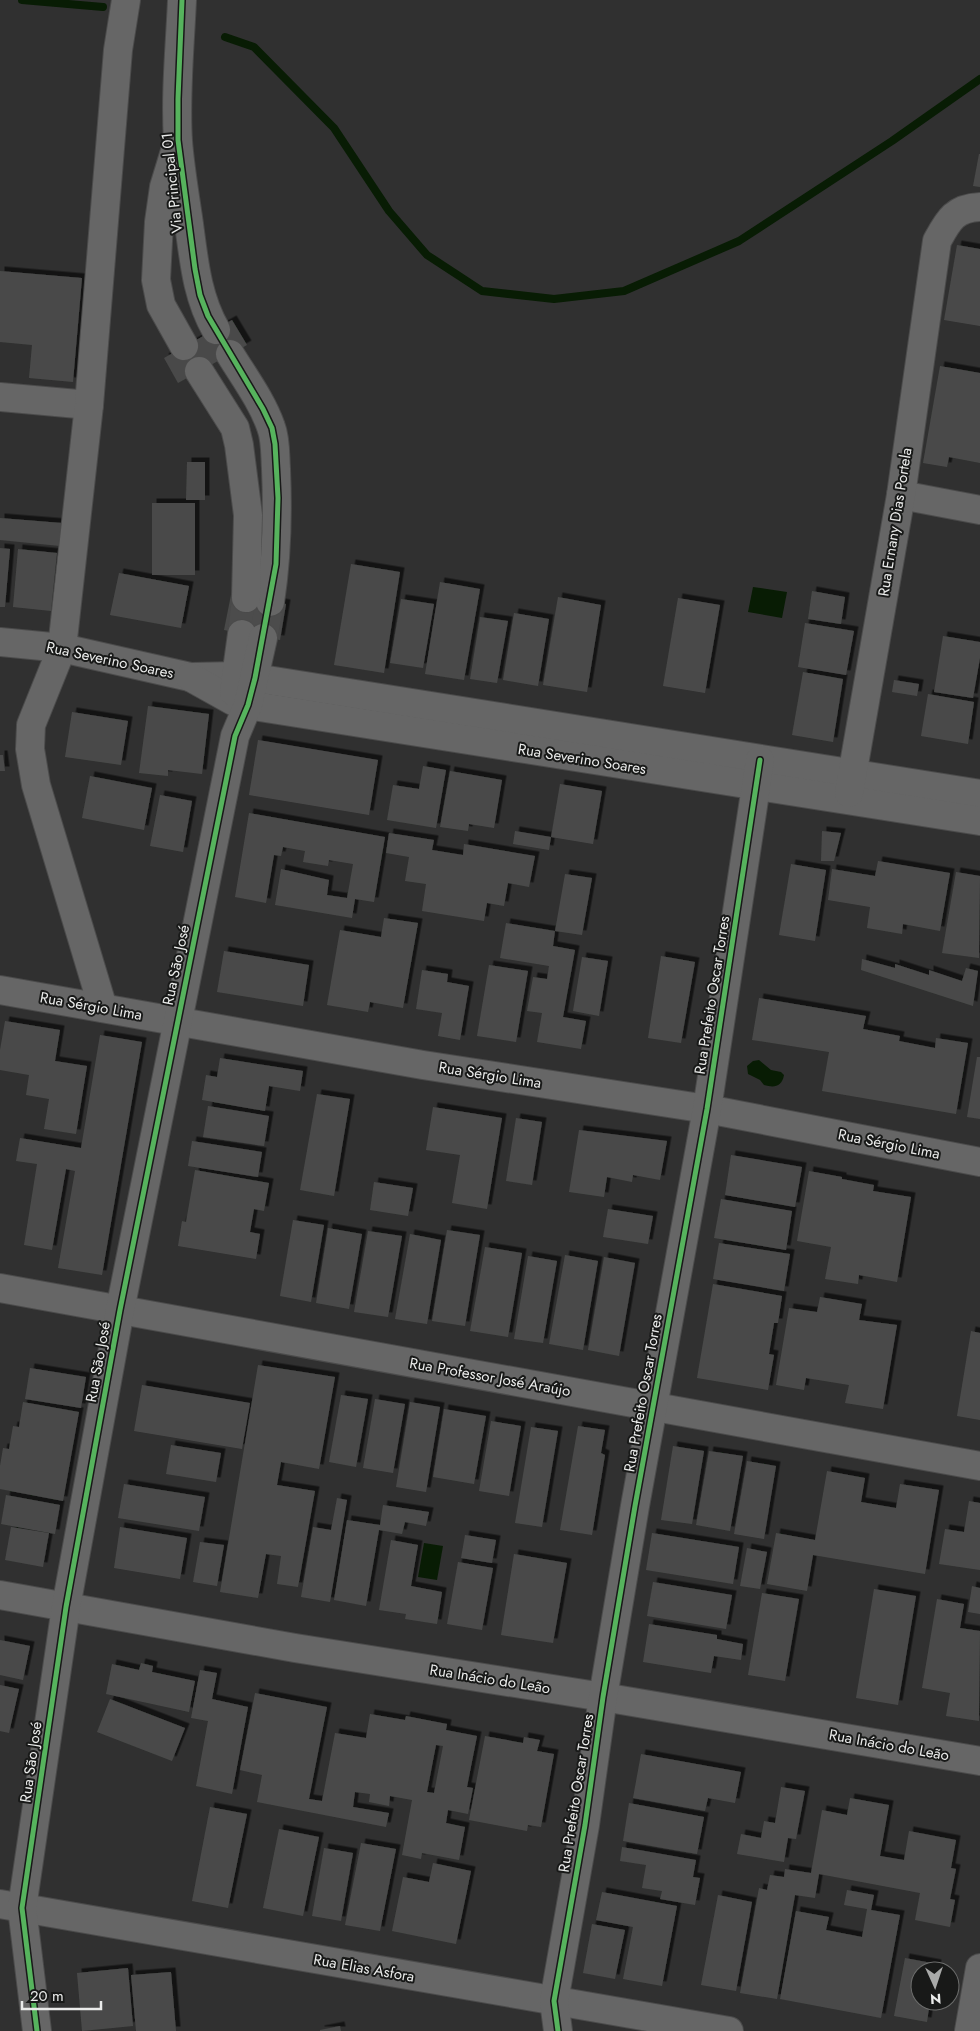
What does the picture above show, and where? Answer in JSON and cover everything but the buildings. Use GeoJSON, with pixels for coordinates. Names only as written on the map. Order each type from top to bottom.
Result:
{"type":"FeatureCollection","features":[{"type":"Feature","properties":{"kind":"street"},"geometry":{"type":"LineString","coordinates":[[103,1008],[36,785],[30,749],[31,724],[62,648],[89,405],[118,50],[126,0]]}},
{"type":"Feature","properties":{"kind":"street","name":"Via Principal 01"},"geometry":{"type":"LineString","coordinates":[[182,0],[178,140],[195,269],[200,294],[208,316],[216,330]]}},
{"type":"Feature","properties":{"kind":"street","name":"Via Principal 01"},"geometry":{"type":"LineString","coordinates":[[178,140],[164,187],[159,222],[156,280],[161,305],[184,346]]}},
{"type":"Feature","properties":{"kind":"street","name":"Rua Ernany Dias Portela"},"geometry":{"type":"LineString","coordinates":[[847,801],[901,494],[937,241],[950,217],[963,210],[980,208]]}},
{"type":"Feature","properties":{"kind":"street"},"geometry":{"type":"LineString","coordinates":[[199,371],[235,428],[239,445],[258,600],[276,564],[278,498],[275,444],[272,428],[263,408],[230,354]]}},
{"type":"Feature","properties":{"kind":"street"},"geometry":{"type":"LineString","coordinates":[[0,397],[89,405]]}},
{"type":"Feature","properties":{"kind":"street"},"geometry":{"type":"LineString","coordinates":[[901,494],[980,510]]}},
{"type":"Feature","properties":{"kind":"street","name":"Rua São José"},"geometry":{"type":"LineString","coordinates":[[37,2031],[11,1906],[120,1310],[235,736],[252,636]]}},
{"type":"Feature","properties":{"kind":"street","name":"Rua Severino Soares"},"geometry":{"type":"LineString","coordinates":[[0,642],[62,648],[243,690],[756,787],[980,821]]}},
{"type":"Feature","properties":{"kind":"street","name":"Rua Severino Soares"},"geometry":{"type":"LineString","coordinates":[[243,690],[760,760],[980,794]]}},
{"type":"Feature","properties":{"kind":"street","name":"Rua Prefeito Oscar Torres"},"geometry":{"type":"LineString","coordinates":[[558,2031],[554,2001],[585,1825],[603,1697],[707,1108],[760,760]]}},
{"type":"Feature","properties":{"kind":"street","name":"Rua Sérgio Lima"},"geometry":{"type":"LineString","coordinates":[[0,990],[433,1066],[707,1108],[980,1162]]}},
{"type":"Feature","properties":{"kind":"street","name":"Rua Professor José Araújo"},"geometry":{"type":"LineString","coordinates":[[0,1288],[980,1466]]}},
{"type":"Feature","properties":{"kind":"street","name":"Rua Inácio do Leão"},"geometry":{"type":"LineString","coordinates":[[0,1595],[295,1648],[980,1760]]}},
{"type":"Feature","properties":{"kind":"street","name":"Rua Elias Asfora"},"geometry":{"type":"LineString","coordinates":[[11,1906],[729,2031]]}},
{"type":"Feature","properties":{"kind":"street"},"geometry":{"type":"LineString","coordinates":[[969,2031],[980,1968]]}},
{"type":"Feature","properties":{"kind":"shaded area"},"geometry":{"type":"Polygon","coordinates":[[[753,587],[787,592],[782,618],[748,612],[753,587]]]}},
{"type":"Feature","properties":{"kind":"shaded area"},"geometry":{"type":"Polygon","coordinates":[[[759,1060],[771,1070],[781,1072],[784,1075],[777,1086],[764,1085],[760,1080],[748,1074],[747,1066],[753,1061],[759,1060]]]}},
{"type":"Feature","properties":{"kind":"shaded area"},"geometry":{"type":"Polygon","coordinates":[[[424,1543],[443,1546],[437,1580],[418,1577],[424,1543]]]}},
{"type":"Feature","properties":{"kind":"waterway"},"geometry":{"type":"LineString","coordinates":[[22,0],[103,7]]}},
{"type":"Feature","properties":{"kind":"waterway"},"geometry":{"type":"LineString","coordinates":[[225,37],[254,47],[334,128],[389,211],[427,255],[482,291],[554,299],[624,291],[739,241],[892,141],[980,79]]}},
{"type":"Feature","properties":{"kind":"tunnel"},"geometry":{"type":"LineString","coordinates":[[242,634],[246,598]]}},
{"type":"Feature","properties":{"kind":"tunnel"},"geometry":{"type":"LineString","coordinates":[[263,638],[270,602]]}},
{"type":"Feature","properties":{"kind":"cycle path"},"geometry":{"type":"LineString","coordinates":[[37,2031],[22,1908],[66,1607],[120,1310],[235,736],[248,705],[255,678],[276,564],[278,498],[275,444],[272,428],[263,409],[208,316],[200,295],[195,269],[178,140],[182,0]]}},
{"type":"Feature","properties":{"kind":"cycle path"},"geometry":{"type":"LineString","coordinates":[[558,2031],[554,2001],[585,1825],[603,1697],[635,1506],[707,1109],[760,760]]}}]}
